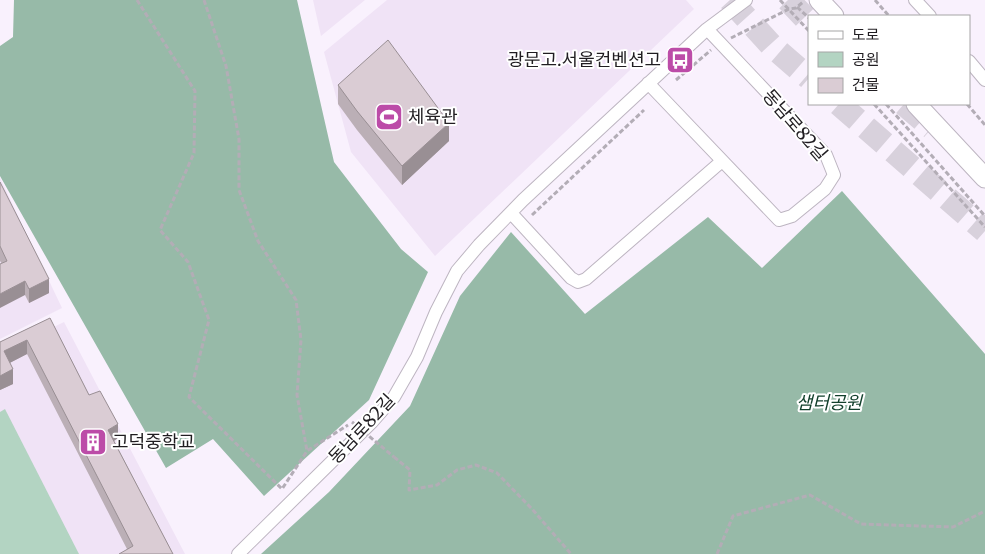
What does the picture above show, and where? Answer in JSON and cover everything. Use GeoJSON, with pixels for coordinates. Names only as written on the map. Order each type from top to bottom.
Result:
{"type":"FeatureCollection","features":[{"type":"Feature","properties":{"kind":"main road"},"geometry":{"type":"LineString","coordinates":[[819,0],[833,15]]}},
{"type":"Feature","properties":{"kind":"main road"},"geometry":{"type":"LineString","coordinates":[[917,105],[985,178]]}},
{"type":"Feature","properties":{"kind":"street","name":"동남로82길"},"geometry":{"type":"LineString","coordinates":[[238,554],[372,422],[394,397],[417,357],[436,312],[457,271],[479,245],[511,212],[648,83],[707,29],[746,0]]}},
{"type":"Feature","properties":{"kind":"street"},"geometry":{"type":"LineString","coordinates":[[915,0],[929,15]]}},
{"type":"Feature","properties":{"kind":"street","name":"동남로82길"},"geometry":{"type":"LineString","coordinates":[[648,83],[779,220],[792,216],[825,189],[834,175],[826,155],[707,29]]}},
{"type":"Feature","properties":{"kind":"street"},"geometry":{"type":"LineString","coordinates":[[970,62],[985,80]]}},
{"type":"Feature","properties":{"kind":"street"},"geometry":{"type":"LineString","coordinates":[[511,212],[572,278],[578,282],[586,279],[722,161]]}},
{"type":"Feature","properties":{"kind":"path"},"geometry":{"type":"LineString","coordinates":[[137,0],[195,91],[194,153],[160,230],[188,262],[209,320],[189,397],[282,489],[307,451],[352,422],[410,470],[408,490],[437,485],[457,470],[476,465],[497,474],[532,509],[571,554]]}},
{"type":"Feature","properties":{"kind":"path"},"geometry":{"type":"LineString","coordinates":[[204,0],[226,66],[240,140],[239,190],[258,241],[296,300],[301,340],[297,395],[307,451]]}},
{"type":"Feature","properties":{"kind":"path"},"geometry":{"type":"LineString","coordinates":[[780,0],[808,30]]}},
{"type":"Feature","properties":{"kind":"path"},"geometry":{"type":"LineString","coordinates":[[804,0],[797,7],[808,17]]}},
{"type":"Feature","properties":{"kind":"path"},"geometry":{"type":"LineString","coordinates":[[875,0],[888,15]]}},
{"type":"Feature","properties":{"kind":"path"},"geometry":{"type":"LineString","coordinates":[[875,105],[985,227]]}},
{"type":"Feature","properties":{"kind":"path"},"geometry":{"type":"LineString","coordinates":[[887,105],[985,216]]}},
{"type":"Feature","properties":{"kind":"path"},"geometry":{"type":"LineString","coordinates":[[968,105],[985,124]]}},
{"type":"Feature","properties":{"kind":"path"},"geometry":{"type":"LineString","coordinates":[[717,554],[733,516],[810,495],[861,524],[953,526],[985,511]]}},
{"type":"Feature","properties":{"kind":"shaded area"},"geometry":{"type":"Polygon","coordinates":[[[313,0],[365,0],[321,36],[313,0]]]}},
{"type":"Feature","properties":{"kind":"shaded area"},"geometry":{"type":"Polygon","coordinates":[[[387,0],[686,0],[694,9],[435,256],[351,152],[324,52],[387,0]]]}},
{"type":"Feature","properties":{"kind":"shaded area"},"geometry":{"type":"Polygon","coordinates":[[[0,178],[62,308],[0,339],[0,178]]]}},
{"type":"Feature","properties":{"kind":"shaded area","name":"고덕중학교"},"geometry":{"type":"Polygon","coordinates":[[[64,322],[185,554],[0,554],[0,353],[64,322]]]}},
{"type":"Feature","properties":{"kind":"green space"},"geometry":{"type":"Polygon","coordinates":[[[14,0],[297,0],[334,162],[401,249],[428,272],[369,400],[264,496],[213,439],[166,468],[0,176],[0,46],[13,37],[14,0]]]}},
{"type":"Feature","properties":{"kind":"green space","name":"샘터공원"},"geometry":{"type":"Polygon","coordinates":[[[842,191],[985,354],[985,554],[261,554],[329,492],[410,406],[460,296],[511,232],[585,314],[708,217],[762,268],[842,191]]]}},
{"type":"Feature","properties":{"kind":"green space"},"geometry":{"type":"Polygon","coordinates":[[[5,409],[79,554],[0,554],[0,412],[5,409]]]}},
{"type":"Feature","properties":{"kind":"building","name":"체육관"},"geometry":{"type":"Polygon","coordinates":[[[388,40],[449,123],[402,166],[338,85],[388,40]]]}},
{"type":"Feature","properties":{"kind":"building"},"geometry":{"type":"Polygon","coordinates":[[[0,182],[49,279],[29,289],[25,281],[0,294],[0,264],[7,261],[0,246],[0,182]]]}},
{"type":"Feature","properties":{"kind":"building","name":"고덕중학교"},"geometry":{"type":"Polygon","coordinates":[[[50,318],[89,395],[100,391],[118,424],[108,430],[173,554],[119,554],[133,546],[27,340],[4,351],[13,369],[0,376],[0,342],[50,318]]]}},
{"type":"Feature","properties":{"kind":"tunnel"},"geometry":{"type":"LineString","coordinates":[[730,0],[772,46],[808,77]]}},
{"type":"Feature","properties":{"kind":"tunnel"},"geometry":{"type":"LineString","coordinates":[[788,0],[808,21]]}},
{"type":"Feature","properties":{"kind":"tunnel"},"geometry":{"type":"LineString","coordinates":[[840,105],[985,231]]}},
{"type":"Feature","properties":{"kind":"tunnel"},"geometry":{"type":"LineString","coordinates":[[905,105],[932,128]]}},
{"type":"Feature","properties":{"kind":"place","name":"광문고.서울컨벤션고"},"geometry":{"type":"Point","coordinates":[680,60]}},
{"type":"Feature","properties":{"kind":"place","name":"체육관"},"geometry":{"type":"Point","coordinates":[389,117]}},
{"type":"Feature","properties":{"kind":"place","name":"고덕중학교"},"geometry":{"type":"Point","coordinates":[93,442]}}]}
